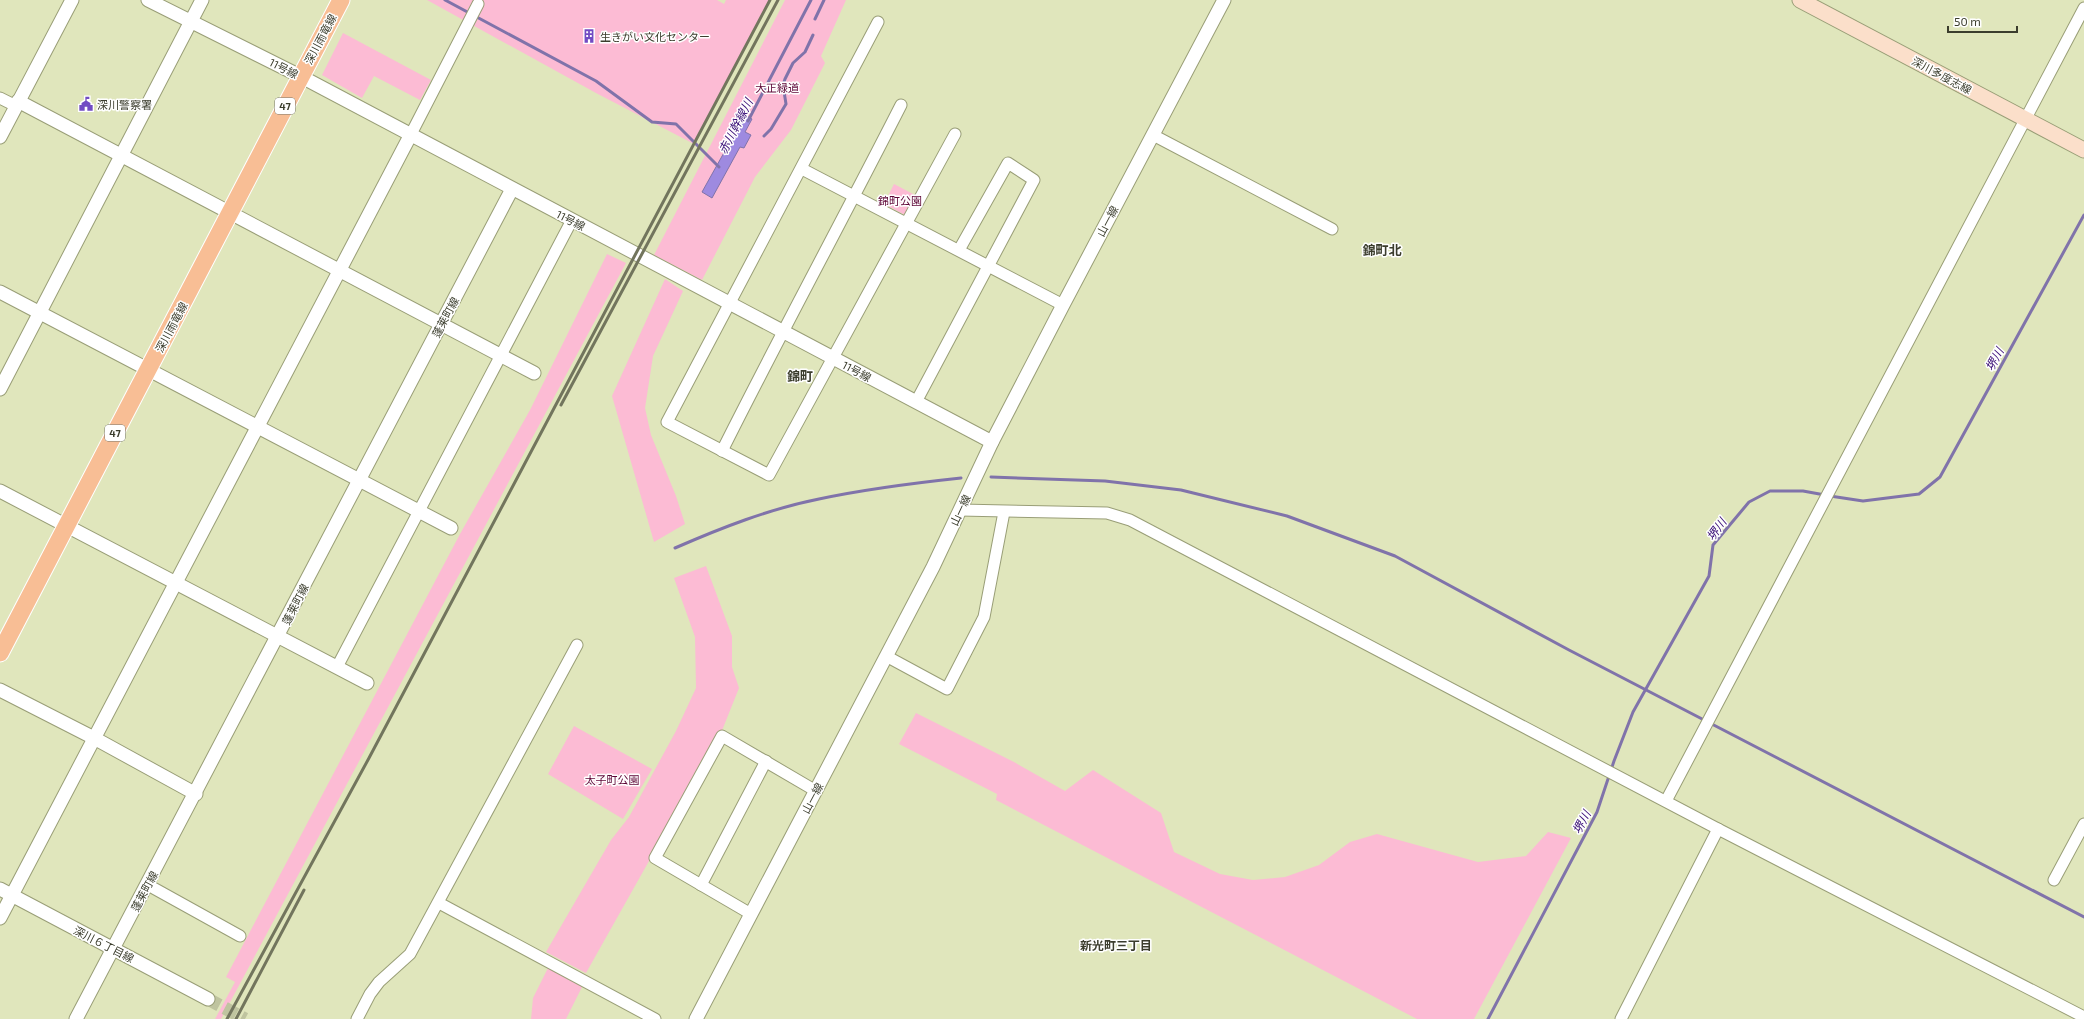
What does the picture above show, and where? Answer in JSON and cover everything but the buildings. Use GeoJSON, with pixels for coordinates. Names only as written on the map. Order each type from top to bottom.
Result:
{"type":"FeatureCollection","features":[{"type":"Feature","properties":{"kind":"main road","name":"深川雨竜線"},"geometry":{"type":"LineString","coordinates":[[0,653],[341,0]]}},
{"type":"Feature","properties":{"kind":"main road","name":"深川多度志線"},"geometry":{"type":"LineString","coordinates":[[1800,0],[2084,150]]}},
{"type":"Feature","properties":{"kind":"street"},"geometry":{"type":"LineString","coordinates":[[0,137],[72,0]]}},
{"type":"Feature","properties":{"kind":"street","name":"11号線"},"geometry":{"type":"LineString","coordinates":[[148,0],[300,76],[410,136],[992,442]]}},
{"type":"Feature","properties":{"kind":"street"},"geometry":{"type":"LineString","coordinates":[[0,389],[202,0]]}},
{"type":"Feature","properties":{"kind":"street","name":"山一線"},"geometry":{"type":"LineString","coordinates":[[696,1019],[933,567],[992,442],[1063,304],[1224,0]]}},
{"type":"Feature","properties":{"kind":"street"},"geometry":{"type":"LineString","coordinates":[[0,918],[478,4]]}},
{"type":"Feature","properties":{"kind":"street"},"geometry":{"type":"LineString","coordinates":[[1666,801],[1833,481],[2084,8]]}},
{"type":"Feature","properties":{"kind":"street"},"geometry":{"type":"LineString","coordinates":[[878,22],[802,169],[667,422],[769,475],[955,134]]}},
{"type":"Feature","properties":{"kind":"street"},"geometry":{"type":"LineString","coordinates":[[0,98],[17,104],[121,156],[534,373]]}},
{"type":"Feature","properties":{"kind":"street"},"geometry":{"type":"LineString","coordinates":[[722,451],[782,331],[855,195],[901,105]]}},
{"type":"Feature","properties":{"kind":"street"},"geometry":{"type":"LineString","coordinates":[[1153,135],[1332,228]]}},
{"type":"Feature","properties":{"kind":"street"},"geometry":{"type":"LineString","coordinates":[[916,402],[987,265],[1034,180],[1008,163],[959,250]]}},
{"type":"Feature","properties":{"kind":"street"},"geometry":{"type":"LineString","coordinates":[[802,169],[855,195],[1063,304]]}},
{"type":"Feature","properties":{"kind":"street","name":"蓬莱町線"},"geometry":{"type":"LineString","coordinates":[[76,1019],[196,794],[512,189]]}},
{"type":"Feature","properties":{"kind":"street"},"geometry":{"type":"LineString","coordinates":[[337,667],[420,512],[572,220]]}},
{"type":"Feature","properties":{"kind":"street"},"geometry":{"type":"LineString","coordinates":[[0,292],[451,528]]}},
{"type":"Feature","properties":{"kind":"street"},"geometry":{"type":"LineString","coordinates":[[0,491],[177,582],[367,684]]}},
{"type":"Feature","properties":{"kind":"street"},"geometry":{"type":"LineString","coordinates":[[960,510],[1107,513],[1130,520],[1606,771],[2084,1017]]}},
{"type":"Feature","properties":{"kind":"street"},"geometry":{"type":"LineString","coordinates":[[886,656],[947,689],[984,617],[1004,512]]}},
{"type":"Feature","properties":{"kind":"street"},"geometry":{"type":"LineString","coordinates":[[357,1019],[370,994],[379,982],[410,954],[439,904],[577,645]]}},
{"type":"Feature","properties":{"kind":"street"},"geometry":{"type":"LineString","coordinates":[[0,690],[94,738],[196,794]]}},
{"type":"Feature","properties":{"kind":"street"},"geometry":{"type":"LineString","coordinates":[[751,914],[656,858],[722,736],[816,791]]}},
{"type":"Feature","properties":{"kind":"street"},"geometry":{"type":"LineString","coordinates":[[701,885],[766,761]]}},
{"type":"Feature","properties":{"kind":"street"},"geometry":{"type":"LineString","coordinates":[[2054,880],[2084,824]]}},
{"type":"Feature","properties":{"kind":"street"},"geometry":{"type":"LineString","coordinates":[[1621,1019],[1718,829]]}},
{"type":"Feature","properties":{"kind":"street"},"geometry":{"type":"LineString","coordinates":[[148,885],[240,936]]}},
{"type":"Feature","properties":{"kind":"street","name":"深川６丁目線"},"geometry":{"type":"LineString","coordinates":[[0,889],[112,950],[138,961],[208,999]]}},
{"type":"Feature","properties":{"kind":"street"},"geometry":{"type":"LineString","coordinates":[[439,904],[654,1019]]}},
{"type":"Feature","properties":{"kind":"green space"},"geometry":{"type":"Polygon","coordinates":[[[427,0],[717,0],[724,4],[726,0],[770,0],[694,144],[596,93],[427,0]]]}},
{"type":"Feature","properties":{"kind":"green space","name":"大正緑道"},"geometry":{"type":"Polygon","coordinates":[[[785,0],[846,0],[821,56],[825,63],[791,130],[755,177],[702,280],[654,255],[785,0]]]}},
{"type":"Feature","properties":{"kind":"green space"},"geometry":{"type":"Polygon","coordinates":[[[343,33],[431,80],[420,100],[374,76],[362,98],[322,75],[343,33]]]}},
{"type":"Feature","properties":{"kind":"green space","name":"錦町公園"},"geometry":{"type":"Polygon","coordinates":[[[894,184],[915,195],[905,215],[884,204],[894,184]]]}},
{"type":"Feature","properties":{"kind":"green space"},"geometry":{"type":"Polygon","coordinates":[[[607,254],[626,263],[221,1019],[215,1019],[235,982],[226,977],[460,534],[530,410],[607,254]]]}},
{"type":"Feature","properties":{"kind":"green space"},"geometry":{"type":"Polygon","coordinates":[[[665,279],[683,291],[653,356],[645,408],[651,435],[676,496],[685,524],[654,542],[612,396],[665,279]]]}},
{"type":"Feature","properties":{"kind":"green space"},"geometry":{"type":"Polygon","coordinates":[[[706,566],[732,636],[732,667],[739,688],[721,733],[586,973],[546,952],[611,840],[629,817],[676,731],[696,688],[695,637],[674,578],[706,566]]]}},
{"type":"Feature","properties":{"kind":"green space"},"geometry":{"type":"Polygon","coordinates":[[[916,713],[1014,762],[1065,791],[1093,770],[1161,813],[1174,852],[1220,874],[1253,880],[1285,877],[1319,865],[1350,842],[1377,834],[1478,862],[1526,856],[1548,832],[1571,838],[1474,1019],[1417,1019],[996,800],[997,794],[899,744],[916,713]]]}},
{"type":"Feature","properties":{"kind":"green space","name":"太子町公園"},"geometry":{"type":"Polygon","coordinates":[[[574,726],[652,769],[623,819],[548,774],[574,726]]]}},
{"type":"Feature","properties":{"kind":"green space"},"geometry":{"type":"Polygon","coordinates":[[[548,968],[583,985],[566,1019],[531,1019],[533,998],[548,968]]]}},
{"type":"Feature","properties":{"kind":"shaded area"},"geometry":{"type":"Polygon","coordinates":[[[745,115],[752,119],[745,132],[751,135],[744,148],[740,147],[712,198],[702,192],[745,115]]]}},
{"type":"Feature","properties":{"kind":"waterway"},"geometry":{"type":"LineString","coordinates":[[445,0],[596,81],[652,122],[676,124],[719,167]]}},
{"type":"Feature","properties":{"kind":"waterway","name":"赤川幹線川"},"geometry":{"type":"LineString","coordinates":[[748,121],[811,0]]}},
{"type":"Feature","properties":{"kind":"waterway"},"geometry":{"type":"LineString","coordinates":[[815,19],[824,0]]}},
{"type":"Feature","properties":{"kind":"waterway"},"geometry":{"type":"LineString","coordinates":[[764,136],[771,129],[786,104],[783,85],[785,79],[793,63],[805,52],[813,35]]}},
{"type":"Feature","properties":{"kind":"waterway","name":"堺川"},"geometry":{"type":"LineString","coordinates":[[1830,496],[1863,501],[1919,494],[1940,477],[2084,215]]}},
{"type":"Feature","properties":{"kind":"waterway"},"geometry":{"type":"LineString","coordinates":[[991,477],[1105,481],[1181,490],[1287,516],[1395,556],[1569,650],[2084,917]]}},
{"type":"Feature","properties":{"kind":"waterway"},"geometry":{"type":"LineString","coordinates":[[675,548],[746,520],[800,503],[872,489],[961,478]]}},
{"type":"Feature","properties":{"kind":"waterway","name":"堺川"},"geometry":{"type":"LineString","coordinates":[[1488,1019],[1597,812],[1614,761],[1633,712],[1709,576],[1713,545],[1749,502],[1770,491],[1803,491],[1825,495]]}},
{"type":"Feature","properties":{"kind":"tunnel"},"geometry":{"type":"LineString","coordinates":[[208,999],[245,1019]]}},
{"type":"Feature","properties":{"kind":"railway"},"geometry":{"type":"LineString","coordinates":[[227,1019],[369,758],[770,0]]}},
{"type":"Feature","properties":{"kind":"railway"},"geometry":{"type":"LineString","coordinates":[[561,405],[778,0]]}},
{"type":"Feature","properties":{"kind":"railway"},"geometry":{"type":"LineString","coordinates":[[236,1019],[304,890]]}},
{"type":"Feature","properties":{"kind":"place","name":"生きがい文化センター"},"geometry":{"type":"Point","coordinates":[589,36]}},
{"type":"Feature","properties":{"kind":"place","name":"深川警察署"},"geometry":{"type":"Point","coordinates":[86,104]}},
{"type":"Feature","properties":{"kind":"district","name":"錦町北"},"geometry":{"type":"Point","coordinates":[1382,250]}},
{"type":"Feature","properties":{"kind":"district","name":"錦町"},"geometry":{"type":"Point","coordinates":[800,376]}},
{"type":"Feature","properties":{"kind":"district","name":"新光町三丁目"},"geometry":{"type":"Point","coordinates":[1116,945]}}]}
